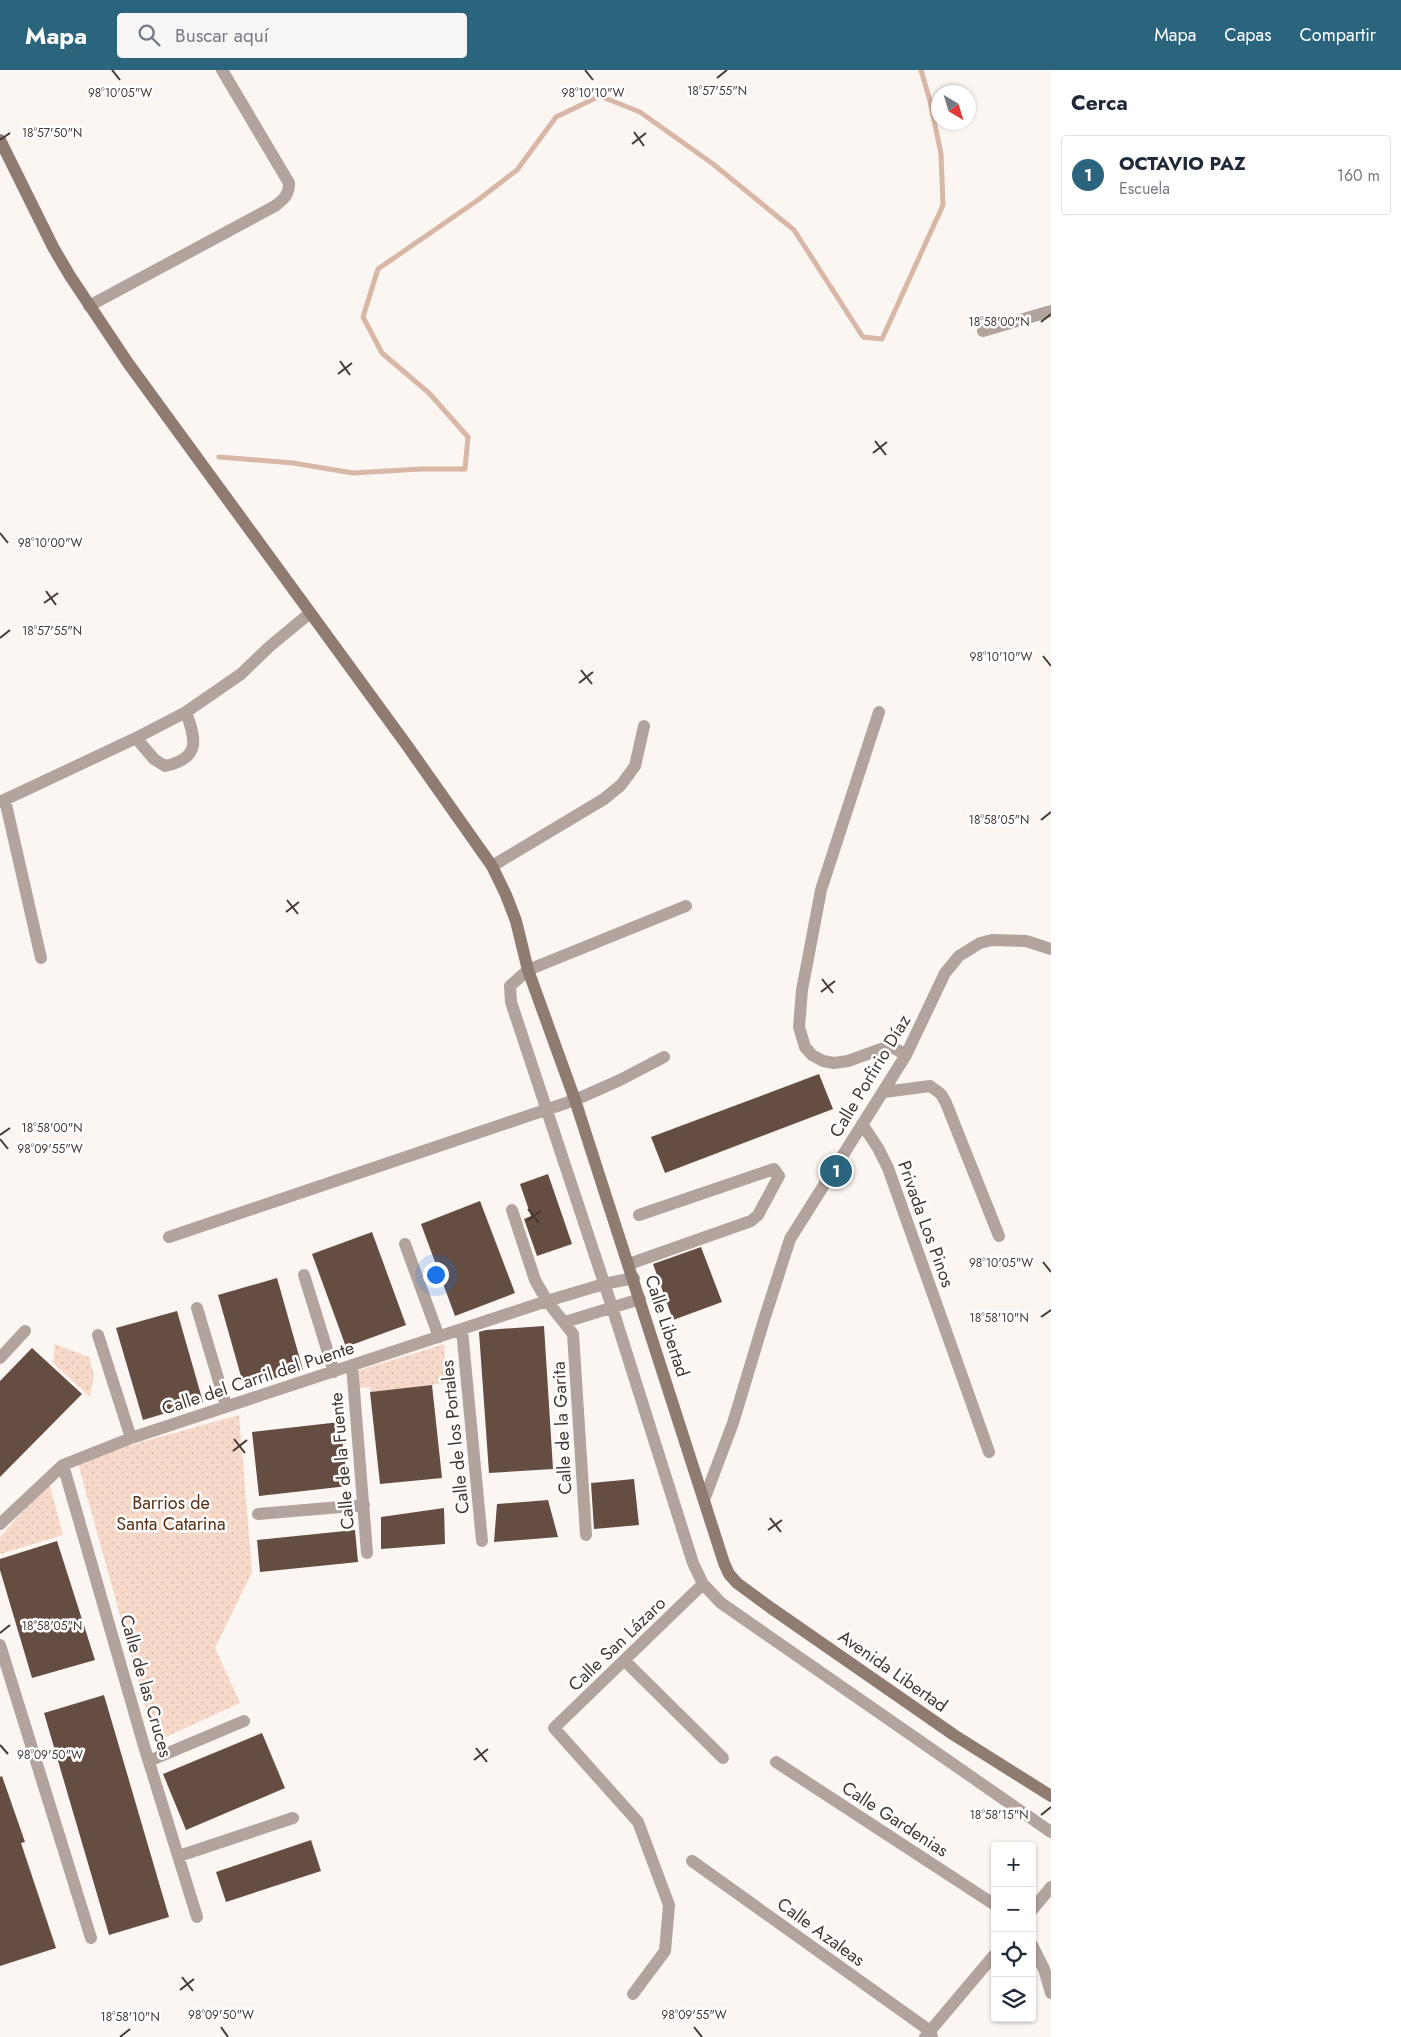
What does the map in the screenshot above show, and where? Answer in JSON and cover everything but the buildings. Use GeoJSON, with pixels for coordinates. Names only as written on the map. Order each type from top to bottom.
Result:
{"type":"FeatureCollection","features":[{"type":"Feature","properties":{"kind":"main road","name":"Calle Libertad"},"geometry":{"type":"LineString","coordinates":[[0,140],[38,219],[89,306],[167,419],[454,811],[492,866],[516,921],[528,970],[575,1100],[634,1278],[724,1563]]}},
{"type":"Feature","properties":{"kind":"main road","name":"Avenida Libertad"},"geometry":{"type":"LineString","coordinates":[[724,1563],[729,1574],[737,1583],[771,1608],[954,1735],[1051,1796]]}},
{"type":"Feature","properties":{"kind":"street"},"geometry":{"type":"LineString","coordinates":[[89,306],[266,211],[286,197],[289,183],[222,70]]}},
{"type":"Feature","properties":{"kind":"street"},"geometry":{"type":"LineString","coordinates":[[983,331],[1051,312]]}},
{"type":"Feature","properties":{"kind":"street"},"geometry":{"type":"LineString","coordinates":[[41,958],[2,801],[136,738],[186,712],[241,674],[269,647],[310,613]]}},
{"type":"Feature","properties":{"kind":"street"},"geometry":{"type":"LineString","coordinates":[[136,738],[154,759],[165,766],[180,763],[190,754],[195,737],[186,712]]}},
{"type":"Feature","properties":{"kind":"street"},"geometry":{"type":"LineString","coordinates":[[879,712],[821,890],[802,990],[799,1027],[805,1047],[812,1055],[823,1061],[848,1061],[884,1048],[894,1048],[906,1054]]}},
{"type":"Feature","properties":{"kind":"street"},"geometry":{"type":"LineString","coordinates":[[492,866],[604,800],[621,785],[635,766],[644,726]]}},
{"type":"Feature","properties":{"kind":"street"},"geometry":{"type":"LineString","coordinates":[[686,906],[528,970],[510,986],[511,1002],[612,1308],[693,1563],[703,1584],[720,1603],[1051,1832]]}},
{"type":"Feature","properties":{"kind":"street","name":"Calle Porfirio Díaz"},"geometry":{"type":"LineString","coordinates":[[704,1500],[734,1423],[790,1239],[884,1092],[906,1054],[945,973],[959,956],[980,943],[992,940],[1026,941],[1051,949]]}},
{"type":"Feature","properties":{"kind":"street"},"geometry":{"type":"LineString","coordinates":[[169,1237],[575,1100],[620,1080],[664,1057]]}},
{"type":"Feature","properties":{"kind":"street"},"geometry":{"type":"LineString","coordinates":[[884,1092],[930,1086],[941,1094],[998,1236]]}},
{"type":"Feature","properties":{"kind":"street","name":"Privada Los Pinos"},"geometry":{"type":"LineString","coordinates":[[862,1124],[878,1148],[888,1168],[989,1452]]}},
{"type":"Feature","properties":{"kind":"street"},"geometry":{"type":"LineString","coordinates":[[629,1264],[751,1221],[758,1215],[779,1176],[774,1169],[639,1215]]}},
{"type":"Feature","properties":{"kind":"street"},"geometry":{"type":"LineString","coordinates":[[512,1210],[534,1280],[547,1301],[565,1322],[640,1299]]}},
{"type":"Feature","properties":{"kind":"street"},"geometry":{"type":"LineString","coordinates":[[405,1244],[439,1336]]}},
{"type":"Feature","properties":{"kind":"street"},"geometry":{"type":"LineString","coordinates":[[304,1276],[334,1372]]}},
{"type":"Feature","properties":{"kind":"street","name":"Calle del Carril del Puente"},"geometry":{"type":"LineString","coordinates":[[0,1524],[63,1465],[131,1438],[547,1301],[604,1284],[634,1278]]}},
{"type":"Feature","properties":{"kind":"street"},"geometry":{"type":"LineString","coordinates":[[197,1308],[226,1406]]}},
{"type":"Feature","properties":{"kind":"street","name":"Calle de la Garita"},"geometry":{"type":"LineString","coordinates":[[565,1322],[573,1334],[575,1347],[586,1535]]}},
{"type":"Feature","properties":{"kind":"street","name":"Calle de los Portales"},"geometry":{"type":"LineString","coordinates":[[462,1330],[482,1541]]}},
{"type":"Feature","properties":{"kind":"street"},"geometry":{"type":"LineString","coordinates":[[0,1358],[25,1331]]}},
{"type":"Feature","properties":{"kind":"street"},"geometry":{"type":"LineString","coordinates":[[98,1335],[131,1438]]}},
{"type":"Feature","properties":{"kind":"street","name":"Calle de la Fuente"},"geometry":{"type":"LineString","coordinates":[[352,1365],[367,1553]]}},
{"type":"Feature","properties":{"kind":"street","name":"Calle de las Cruces"},"geometry":{"type":"LineString","coordinates":[[63,1465],[196,1917]]}},
{"type":"Feature","properties":{"kind":"street"},"geometry":{"type":"LineString","coordinates":[[258,1514],[364,1505]]}},
{"type":"Feature","properties":{"kind":"street","name":"Calle San Lázaro"},"geometry":{"type":"LineString","coordinates":[[633,1994],[665,1950],[669,1905],[638,1822],[554,1728],[625,1662],[703,1584]]}},
{"type":"Feature","properties":{"kind":"street"},"geometry":{"type":"LineString","coordinates":[[0,1645],[91,1938]]}},
{"type":"Feature","properties":{"kind":"street"},"geometry":{"type":"LineString","coordinates":[[625,1662],[723,1758]]}},
{"type":"Feature","properties":{"kind":"street"},"geometry":{"type":"LineString","coordinates":[[149,1761],[244,1721]]}},
{"type":"Feature","properties":{"kind":"street","name":"Calle Gardenias"},"geometry":{"type":"LineString","coordinates":[[776,1762],[991,1902]]}},
{"type":"Feature","properties":{"kind":"street"},"geometry":{"type":"LineString","coordinates":[[179,1856],[293,1818]]}},
{"type":"Feature","properties":{"kind":"street","name":"Calle Azaleas"},"geometry":{"type":"LineString","coordinates":[[692,1861],[929,2035]]}},
{"type":"Feature","properties":{"kind":"street"},"geometry":{"type":"LineString","coordinates":[[1036,1905],[1051,1887]]}},
{"type":"Feature","properties":{"kind":"street"},"geometry":{"type":"LineString","coordinates":[[1036,1953],[1044,1969],[1051,1993]]}},
{"type":"Feature","properties":{"kind":"street"},"geometry":{"type":"LineString","coordinates":[[929,2035],[991,1959]]}},
{"type":"Feature","properties":{"kind":"green space"},"geometry":{"type":"Polygon","coordinates":[[[55,1344],[89,1357],[94,1375],[90,1397],[53,1363],[55,1344]]]}},
{"type":"Feature","properties":{"kind":"green space"},"geometry":{"type":"Polygon","coordinates":[[[444,1344],[447,1382],[370,1392],[370,1387],[359,1388],[357,1371],[444,1344]]]}},
{"type":"Feature","properties":{"kind":"green space","name":"Barrios de Santa Catarina"},"geometry":{"type":"Polygon","coordinates":[[[239,1415],[252,1572],[215,1648],[240,1703],[155,1742],[77,1460],[239,1415]]]}},
{"type":"Feature","properties":{"kind":"green space"},"geometry":{"type":"Polygon","coordinates":[[[49,1482],[63,1535],[0,1554],[0,1537],[49,1482]]]}},
{"type":"Feature","properties":{"kind":"waterway"},"geometry":{"type":"LineString","coordinates":[[219,457],[293,463],[353,473],[421,469],[465,469],[468,437],[429,393],[382,353],[363,317],[378,269],[478,200],[517,170],[556,117],[600,96],[640,112],[713,164],[794,230],[863,337],[882,339],[943,205],[941,154],[930,101],[921,70]]}},
{"type":"Feature","properties":{"kind":"place","name":"OCTAVIO PAZ"},"geometry":{"type":"Point","coordinates":[836,1171]}}]}
